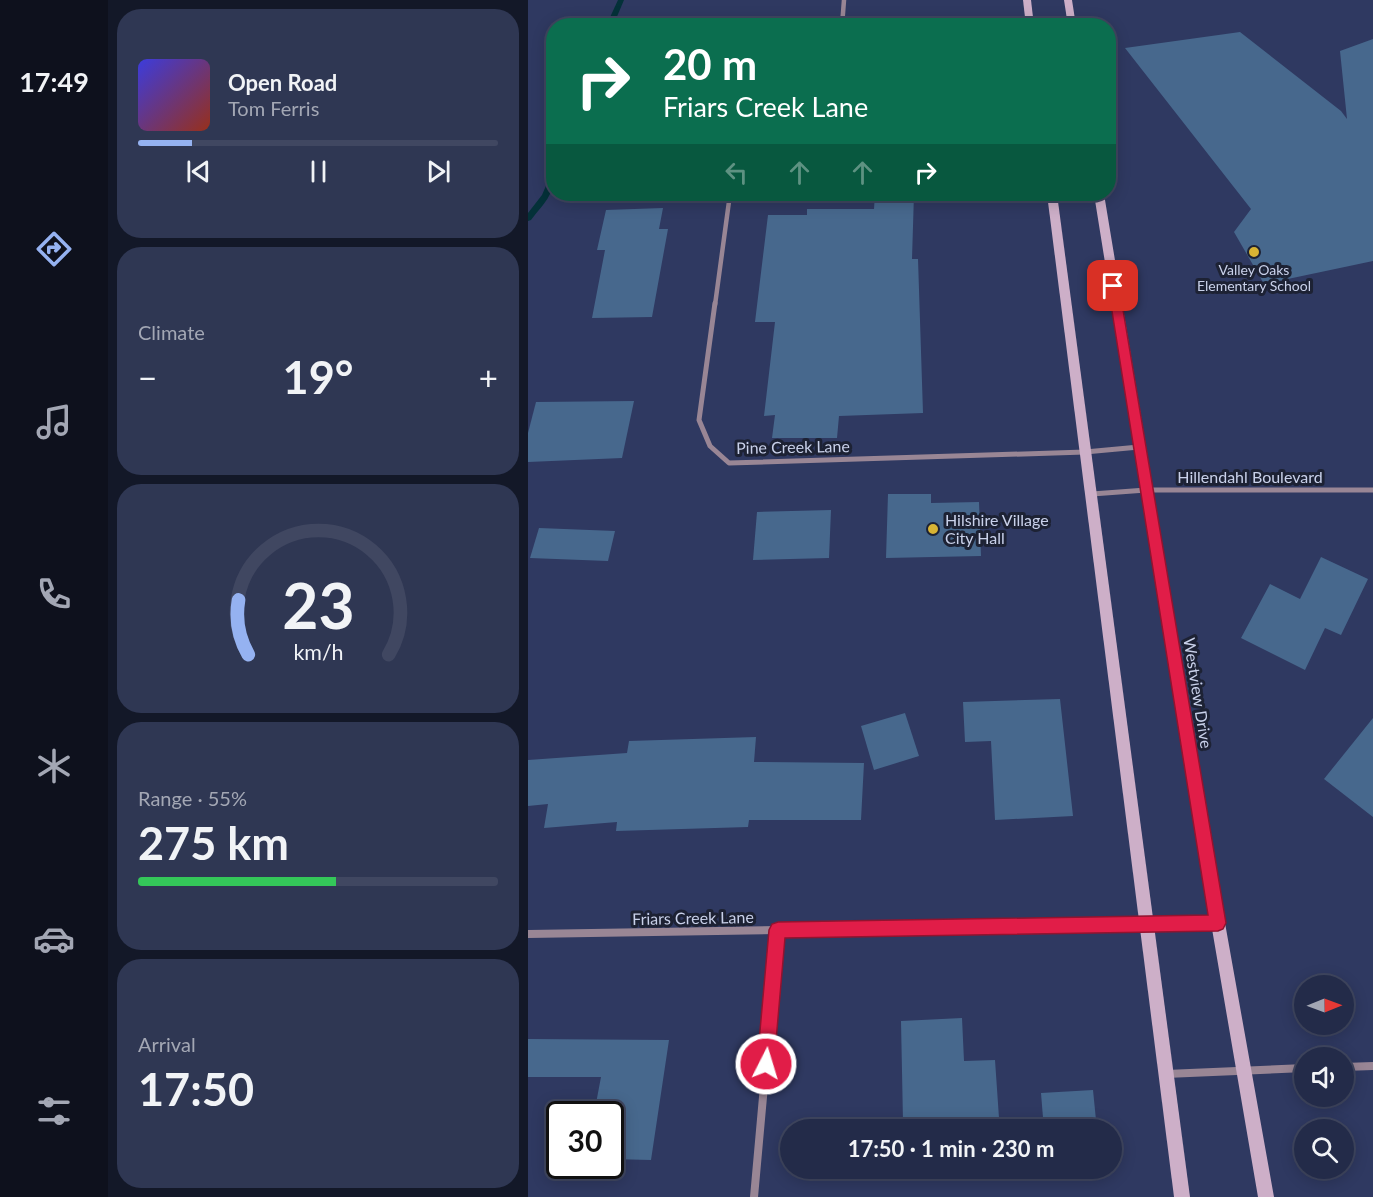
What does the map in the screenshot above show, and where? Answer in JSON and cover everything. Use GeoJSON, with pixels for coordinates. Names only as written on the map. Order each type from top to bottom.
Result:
{"type":"FeatureCollection","features":[{"type":"Feature","properties":{"kind":"main road"},"geometry":{"type":"LineString","coordinates":[[1028,0],[1029,18]]}},
{"type":"Feature","properties":{"kind":"main road"},"geometry":{"type":"LineString","coordinates":[[1068,0],[1071,18]]}},
{"type":"Feature","properties":{"kind":"main road"},"geometry":{"type":"LineString","coordinates":[[1053,201],[1149,924],[1165,1074],[1182,1197]]}},
{"type":"Feature","properties":{"kind":"main road","name":"Westview Drive"},"geometry":{"type":"LineString","coordinates":[[1100,201],[1218,923],[1266,1197]]}},
{"type":"Feature","properties":{"kind":"street"},"geometry":{"type":"LineString","coordinates":[[843,18],[844,0]]}},
{"type":"Feature","properties":{"kind":"street","name":"Pine Creek Lane"},"geometry":{"type":"LineString","coordinates":[[729,201],[699,420],[703,434],[718,455],[729,463],[1085,452],[1139,447]]}},
{"type":"Feature","properties":{"kind":"street","name":"Hillendahl Boulevard"},"geometry":{"type":"LineString","coordinates":[[1092,494],[1146,490],[1373,490]]}},
{"type":"Feature","properties":{"kind":"street","name":"Friars Creek Lane"},"geometry":{"type":"LineString","coordinates":[[528,934],[1218,923]]}},
{"type":"Feature","properties":{"kind":"street"},"geometry":{"type":"LineString","coordinates":[[754,1197],[778,930]]}},
{"type":"Feature","properties":{"kind":"street"},"geometry":{"type":"LineString","coordinates":[[1354,1067],[1373,1066]]}},
{"type":"Feature","properties":{"kind":"street"},"geometry":{"type":"LineString","coordinates":[[1165,1074],[1294,1068]]}},
{"type":"Feature","properties":{"kind":"building"},"geometry":{"type":"Polygon","coordinates":[[[1240,32],[1341,111],[1347,119],[1340,51],[1373,39],[1373,261],[1264,284],[1234,232],[1251,209],[1125,48],[1240,32]]]}},
{"type":"Feature","properties":{"kind":"building"},"geometry":{"type":"Polygon","coordinates":[[[875,201],[914,201],[912,259],[918,259],[923,413],[839,416],[837,438],[772,438],[775,415],[764,416],[775,322],[755,322],[768,215],[807,215],[807,209],[874,209],[875,201]]]}},
{"type":"Feature","properties":{"kind":"building"},"geometry":{"type":"Polygon","coordinates":[[[663,208],[659,229],[668,229],[652,317],[592,318],[605,250],[597,250],[606,210],[663,208]]]}},
{"type":"Feature","properties":{"kind":"building"},"geometry":{"type":"Polygon","coordinates":[[[634,401],[622,458],[528,462],[528,433],[536,402],[634,401]]]}},
{"type":"Feature","properties":{"kind":"building","name":"Hilshire Village City Hall"},"geometry":{"type":"Polygon","coordinates":[[[888,494],[931,494],[931,503],[979,502],[981,556],[886,558],[888,494]]]}},
{"type":"Feature","properties":{"kind":"building"},"geometry":{"type":"Polygon","coordinates":[[[831,510],[829,558],[753,560],[757,512],[831,510]]]}},
{"type":"Feature","properties":{"kind":"building"},"geometry":{"type":"Polygon","coordinates":[[[539,528],[615,531],[608,561],[530,558],[539,528]]]}},
{"type":"Feature","properties":{"kind":"building"},"geometry":{"type":"Polygon","coordinates":[[[1321,557],[1368,579],[1341,635],[1325,628],[1305,670],[1241,638],[1270,584],[1300,599],[1321,557]]]}},
{"type":"Feature","properties":{"kind":"building"},"geometry":{"type":"Polygon","coordinates":[[[1060,699],[1073,816],[995,820],[991,741],[965,742],[963,702],[1060,699]]]}},
{"type":"Feature","properties":{"kind":"building"},"geometry":{"type":"Polygon","coordinates":[[[905,713],[919,756],[874,770],[861,726],[905,713]]]}},
{"type":"Feature","properties":{"kind":"building"},"geometry":{"type":"Polygon","coordinates":[[[1373,718],[1373,817],[1324,779],[1373,718]]]}},
{"type":"Feature","properties":{"kind":"building"},"geometry":{"type":"Polygon","coordinates":[[[756,737],[754,762],[864,763],[861,820],[749,820],[748,827],[616,831],[617,822],[544,828],[548,804],[528,806],[528,760],[627,753],[629,741],[756,737]]]}},
{"type":"Feature","properties":{"kind":"building"},"geometry":{"type":"Polygon","coordinates":[[[962,1018],[964,1061],[995,1060],[999,1118],[903,1119],[901,1021],[962,1018]]]}},
{"type":"Feature","properties":{"kind":"building"},"geometry":{"type":"Polygon","coordinates":[[[528,1039],[669,1040],[651,1160],[624,1159],[624,1101],[596,1101],[601,1077],[528,1077],[528,1039]]]}},
{"type":"Feature","properties":{"kind":"building"},"geometry":{"type":"Polygon","coordinates":[[[1093,1090],[1096,1119],[1043,1119],[1041,1093],[1093,1090]]]}},
{"type":"Feature","properties":{"kind":"waterway"},"geometry":{"type":"LineString","coordinates":[[613,18],[621,0]]}},
{"type":"Feature","properties":{"kind":"waterway"},"geometry":{"type":"LineString","coordinates":[[528,218],[546,196]]}},
{"type":"Feature","properties":{"kind":"place","name":"Valley Oaks Elementary School"},"geometry":{"type":"Point","coordinates":[1254,252]}},
{"type":"Feature","properties":{"kind":"place","name":"Hilshire Village City Hall"},"geometry":{"type":"Point","coordinates":[933,529]}},
{"type":"Feature","properties":{"kind":"route"},"geometry":{"type":"LineString","coordinates":[[766,1064],[778,930],[1218,923],[1113,286]]}}]}
